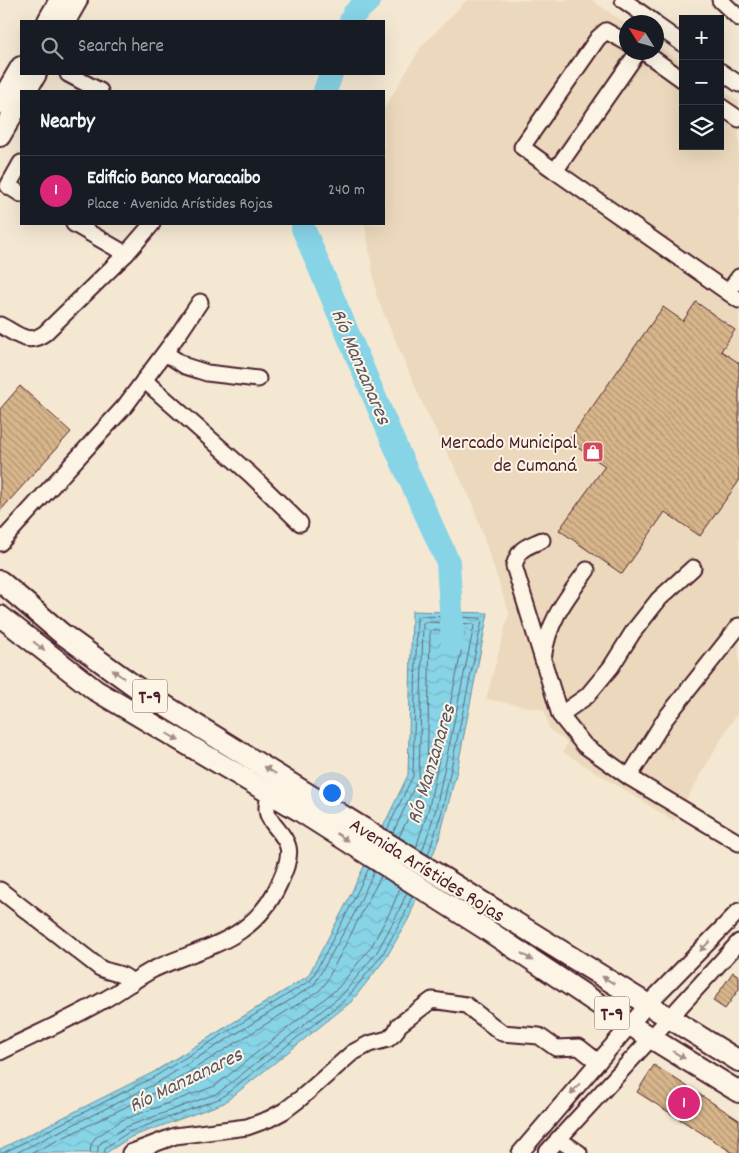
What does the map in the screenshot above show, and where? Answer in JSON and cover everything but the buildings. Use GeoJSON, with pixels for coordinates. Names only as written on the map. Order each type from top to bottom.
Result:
{"type":"FeatureCollection","features":[{"type":"Feature","properties":{"kind":"main road"},"geometry":{"type":"LineString","coordinates":[[49,20],[60,0]]}},
{"type":"Feature","properties":{"kind":"main road"},"geometry":{"type":"LineString","coordinates":[[66,20],[77,0]]}},
{"type":"Feature","properties":{"kind":"main road"},"geometry":{"type":"LineString","coordinates":[[0,103],[20,69]]}},
{"type":"Feature","properties":{"kind":"main road"},"geometry":{"type":"LineString","coordinates":[[27,90],[35,75]]}},
{"type":"Feature","properties":{"kind":"main road"},"geometry":{"type":"LineString","coordinates":[[0,136],[20,102]]}},
{"type":"Feature","properties":{"kind":"main road","name":"Avenida Arístides Rojas"},"geometry":{"type":"LineString","coordinates":[[0,581],[61,633],[143,692],[487,930],[630,1025],[739,1092]]}},
{"type":"Feature","properties":{"kind":"main road","name":"Avenida Arístides Rojas"},"geometry":{"type":"LineString","coordinates":[[0,616],[95,690],[270,794],[306,803],[497,912],[739,1061]]}},
{"type":"Feature","properties":{"kind":"street"},"geometry":{"type":"LineString","coordinates":[[623,0],[643,15]]}},
{"type":"Feature","properties":{"kind":"street"},"geometry":{"type":"LineString","coordinates":[[720,0],[739,18]]}},
{"type":"Feature","properties":{"kind":"street"},"geometry":{"type":"LineString","coordinates":[[619,38],[606,31],[598,38],[522,147],[734,296],[739,277]]}},
{"type":"Feature","properties":{"kind":"street"},"geometry":{"type":"LineString","coordinates":[[664,31],[679,41]]}},
{"type":"Feature","properties":{"kind":"street"},"geometry":{"type":"LineString","coordinates":[[555,171],[632,60]]}},
{"type":"Feature","properties":{"kind":"street"},"geometry":{"type":"LineString","coordinates":[[655,60],[679,77]]}},
{"type":"Feature","properties":{"kind":"street"},"geometry":{"type":"LineString","coordinates":[[724,74],[739,84]]}},
{"type":"Feature","properties":{"kind":"street"},"geometry":{"type":"LineString","coordinates":[[70,75],[98,90]]}},
{"type":"Feature","properties":{"kind":"street"},"geometry":{"type":"LineString","coordinates":[[724,108],[738,117]]}},
{"type":"Feature","properties":{"kind":"street"},"geometry":{"type":"LineString","coordinates":[[20,165],[8,186],[20,193]]}},
{"type":"Feature","properties":{"kind":"street"},"geometry":{"type":"LineString","coordinates":[[76,225],[126,254]]}},
{"type":"Feature","properties":{"kind":"street"},"geometry":{"type":"LineString","coordinates":[[0,325],[27,339],[36,339],[45,333],[126,254],[147,225]]}},
{"type":"Feature","properties":{"kind":"street"},"geometry":{"type":"LineString","coordinates":[[0,543],[125,406],[200,302]]}},
{"type":"Feature","properties":{"kind":"street"},"geometry":{"type":"LineString","coordinates":[[165,352],[185,366],[207,373],[258,379]]}},
{"type":"Feature","properties":{"kind":"street"},"geometry":{"type":"LineString","coordinates":[[144,380],[252,476],[300,523]]}},
{"type":"Feature","properties":{"kind":"street"},"geometry":{"type":"LineString","coordinates":[[542,540],[518,553],[514,566],[560,716],[584,745],[629,777],[739,843]]}},
{"type":"Feature","properties":{"kind":"street"},"geometry":{"type":"LineString","coordinates":[[560,716],[586,696],[611,667],[633,632],[659,599],[693,568]]}},
{"type":"Feature","properties":{"kind":"street"},"geometry":{"type":"LineString","coordinates":[[543,662],[545,642],[553,620],[587,570]]}},
{"type":"Feature","properties":{"kind":"street"},"geometry":{"type":"LineString","coordinates":[[629,777],[665,719],[739,626]]}},
{"type":"Feature","properties":{"kind":"street"},"geometry":{"type":"LineString","coordinates":[[0,1052],[102,1002],[153,970],[230,939],[259,915],[279,886],[288,854],[288,847],[268,815],[266,804],[270,794]]}},
{"type":"Feature","properties":{"kind":"street"},"geometry":{"type":"LineString","coordinates":[[0,890],[100,968],[109,973],[116,972],[123,975],[132,983]]}},
{"type":"Feature","properties":{"kind":"street"},"geometry":{"type":"LineString","coordinates":[[520,1153],[648,1004],[739,911]]}},
{"type":"Feature","properties":{"kind":"street"},"geometry":{"type":"LineString","coordinates":[[546,1153],[739,942]]}},
{"type":"Feature","properties":{"kind":"street"},"geometry":{"type":"LineString","coordinates":[[130,1153],[175,1136],[247,1127],[276,1115],[301,1098],[352,1053],[369,1044],[388,1040],[398,1025],[432,1000],[466,1005],[502,1033],[539,1036],[556,1048],[579,1047],[598,1062]]}},
{"type":"Feature","properties":{"kind":"street"},"geometry":{"type":"LineString","coordinates":[[558,1140],[578,1153]]}},
{"type":"Feature","properties":{"kind":"shaded area","name":"Mercado Municipal de Cumaná"},"geometry":{"type":"Polygon","coordinates":[[[467,0],[592,0],[619,19],[619,60],[664,60],[664,50],[679,60],[679,150],[724,150],[724,92],[739,102],[739,712],[674,821],[563,752],[567,743],[549,729],[544,710],[486,699],[509,613],[471,500],[423,405],[377,298],[365,225],[385,225],[385,107],[421,47],[467,0]]]}},
{"type":"Feature","properties":{"kind":"water"},"geometry":{"type":"Polygon","coordinates":[[[412,611],[488,613],[457,770],[440,836],[409,918],[386,958],[351,1002],[224,1103],[131,1137],[106,1153],[0,1153],[0,1149],[152,1073],[308,976],[344,908],[408,775],[412,611]]]}},
{"type":"Feature","properties":{"kind":"waterway","name":"Río Manzanares"},"geometry":{"type":"LineString","coordinates":[[351,20],[354,14],[369,0]]}},
{"type":"Feature","properties":{"kind":"waterway","name":"Río Manzanares"},"geometry":{"type":"LineString","coordinates":[[325,90],[331,75]]}},
{"type":"Feature","properties":{"kind":"waterway","name":"Río Manzanares"},"geometry":{"type":"LineString","coordinates":[[303,225],[396,448],[448,562],[453,642]]}},
{"type":"Feature","properties":{"kind":"place","name":"Mercado Municipal de Cumaná"},"geometry":{"type":"Point","coordinates":[593,452]}},
{"type":"Feature","properties":{"kind":"place","name":"Edificio Banco Maracaibo"},"geometry":{"type":"Point","coordinates":[684,1103]}}]}
